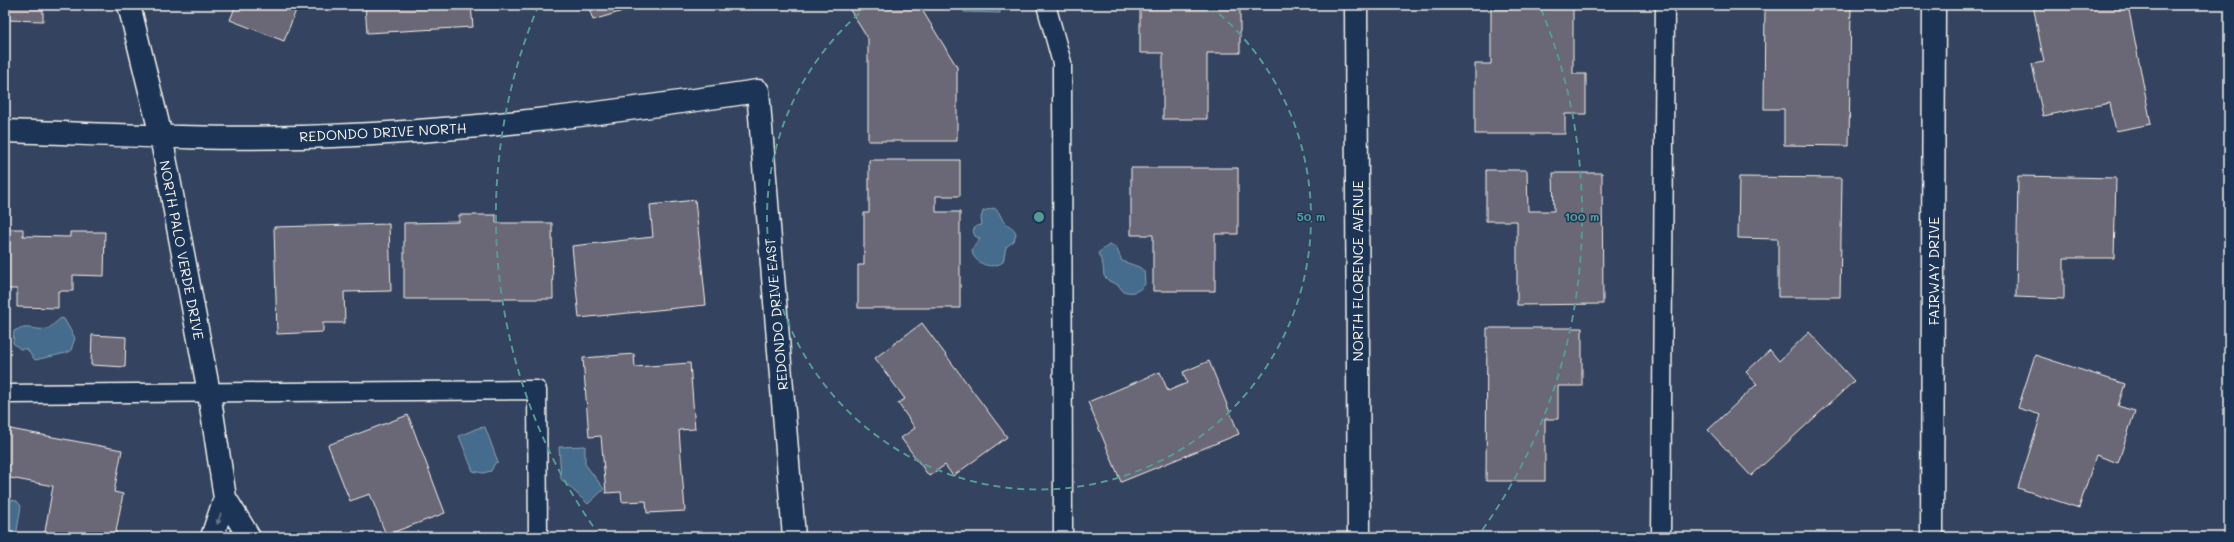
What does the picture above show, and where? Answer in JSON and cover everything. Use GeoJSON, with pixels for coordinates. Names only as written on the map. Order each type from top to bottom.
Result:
{"type":"FeatureCollection","features":[{"type":"Feature","properties":{"kind":"street","name":"NORTH PALO VERDE DRIVE"},"geometry":{"type":"LineString","coordinates":[[129,5],[161,136],[209,393],[225,498],[249,537]]}},
{"type":"Feature","properties":{"kind":"street","name":"NORTH FLORENCE AVENUE"},"geometry":{"type":"LineString","coordinates":[[1356,5],[1359,537]]}},
{"type":"Feature","properties":{"kind":"street","name":"FAIRWAY DRIVE"},"geometry":{"type":"LineString","coordinates":[[1932,537],[1934,5]]}},
{"type":"Feature","properties":{"kind":"street","name":"REDONDO DRIVE NORTH"},"geometry":{"type":"LineString","coordinates":[[5,131],[161,136],[300,137],[434,130],[616,111],[758,91]]}},
{"type":"Feature","properties":{"kind":"street","name":"REDONDO DRIVE EAST"},"geometry":{"type":"LineString","coordinates":[[758,91],[794,537]]}},
{"type":"Feature","properties":{"kind":"street","name":"NORTH PALO VERDE DRIVE"},"geometry":{"type":"LineString","coordinates":[[212,537],[225,498]]}},
{"type":"Feature","properties":{"kind":"lane"},"geometry":{"type":"LineString","coordinates":[[1046,5],[1062,63],[1063,537]]}},
{"type":"Feature","properties":{"kind":"lane"},"geometry":{"type":"LineString","coordinates":[[1661,537],[1665,5]]}},
{"type":"Feature","properties":{"kind":"lane"},"geometry":{"type":"LineString","coordinates":[[5,394],[537,390],[538,537]]}},
{"type":"Feature","properties":{"kind":"water"},"geometry":{"type":"Polygon","coordinates":[[[963,5],[999,5],[1000,13],[964,12],[963,5]]]}},
{"type":"Feature","properties":{"kind":"water"},"geometry":{"type":"Polygon","coordinates":[[[994,208],[998,211],[1005,223],[1013,228],[1016,234],[1014,241],[1006,247],[1003,262],[991,266],[979,262],[973,255],[972,249],[980,239],[975,236],[973,231],[976,226],[982,225],[981,218],[983,211],[994,208]]]}},
{"type":"Feature","properties":{"kind":"water"},"geometry":{"type":"Polygon","coordinates":[[[1109,245],[1116,247],[1122,261],[1139,267],[1144,271],[1145,284],[1138,291],[1123,291],[1118,285],[1109,281],[1104,276],[1103,265],[1098,253],[1109,245]]]}},
{"type":"Feature","properties":{"kind":"water"},"geometry":{"type":"Polygon","coordinates":[[[61,318],[64,319],[75,338],[71,350],[66,353],[35,360],[27,349],[20,349],[13,343],[14,331],[23,328],[48,329],[61,318]]]}},
{"type":"Feature","properties":{"kind":"water"},"geometry":{"type":"Polygon","coordinates":[[[485,427],[498,462],[495,463],[491,471],[483,473],[473,471],[459,436],[478,428],[485,427]]]}},
{"type":"Feature","properties":{"kind":"water"},"geometry":{"type":"Polygon","coordinates":[[[585,446],[585,464],[604,489],[588,504],[561,479],[559,447],[585,446]]]}},
{"type":"Feature","properties":{"kind":"water"},"geometry":{"type":"Polygon","coordinates":[[[5,499],[17,501],[21,506],[16,537],[5,537],[5,499]]]}},
{"type":"Feature","properties":{"kind":"building"},"geometry":{"type":"Polygon","coordinates":[[[5,5],[43,5],[43,21],[5,20],[5,5]]]}},
{"type":"Feature","properties":{"kind":"building"},"geometry":{"type":"Polygon","coordinates":[[[236,5],[298,5],[284,41],[230,20],[236,5]]]}},
{"type":"Feature","properties":{"kind":"building"},"geometry":{"type":"Polygon","coordinates":[[[365,5],[471,5],[473,27],[367,33],[365,5]]]}},
{"type":"Feature","properties":{"kind":"building"},"geometry":{"type":"Polygon","coordinates":[[[588,5],[643,5],[593,20],[588,5]]]}},
{"type":"Feature","properties":{"kind":"building"},"geometry":{"type":"Polygon","coordinates":[[[847,5],[919,5],[957,67],[957,141],[868,141],[868,39],[847,5]]]}},
{"type":"Feature","properties":{"kind":"building"},"geometry":{"type":"Polygon","coordinates":[[[1140,5],[1240,5],[1240,53],[1207,53],[1207,119],[1163,119],[1163,53],[1140,53],[1140,5]]]}},
{"type":"Feature","properties":{"kind":"building"},"geometry":{"type":"Polygon","coordinates":[[[1491,5],[1573,5],[1573,74],[1586,74],[1586,114],[1565,114],[1565,134],[1475,134],[1475,64],[1491,64],[1491,5]]]}},
{"type":"Feature","properties":{"kind":"building"},"geometry":{"type":"Polygon","coordinates":[[[1765,5],[1851,5],[1849,146],[1784,145],[1784,109],[1764,109],[1765,5]]]}},
{"type":"Feature","properties":{"kind":"building"},"geometry":{"type":"Polygon","coordinates":[[[2033,5],[2128,5],[2151,124],[2116,131],[2110,103],[2043,116],[2032,64],[2044,62],[2033,5]]]}},
{"type":"Feature","properties":{"kind":"building"},"geometry":{"type":"Polygon","coordinates":[[[869,160],[960,160],[960,196],[936,196],[936,212],[960,212],[960,308],[858,308],[858,265],[864,265],[864,213],[869,213],[869,160]]]}},
{"type":"Feature","properties":{"kind":"building"},"geometry":{"type":"Polygon","coordinates":[[[1131,168],[1238,168],[1238,234],[1215,234],[1215,291],[1153,291],[1153,235],[1131,235],[1131,168]]]}},
{"type":"Feature","properties":{"kind":"building"},"geometry":{"type":"Polygon","coordinates":[[[1486,170],[1527,170],[1528,211],[1554,211],[1553,173],[1602,173],[1603,304],[1517,305],[1517,221],[1486,221],[1486,170]]]}},
{"type":"Feature","properties":{"kind":"building"},"geometry":{"type":"Polygon","coordinates":[[[2018,176],[2116,178],[2114,258],[2064,258],[2064,299],[2016,297],[2018,176]]]}},
{"type":"Feature","properties":{"kind":"building"},"geometry":{"type":"Polygon","coordinates":[[[1739,177],[1842,178],[1840,297],[1778,297],[1778,239],[1738,238],[1739,177]]]}},
{"type":"Feature","properties":{"kind":"building"},"geometry":{"type":"Polygon","coordinates":[[[695,200],[706,305],[579,318],[572,246],[653,237],[650,205],[695,200]]]}},
{"type":"Feature","properties":{"kind":"building"},"geometry":{"type":"Polygon","coordinates":[[[459,215],[496,215],[496,223],[552,223],[553,299],[404,299],[404,223],[459,222],[459,215]]]}},
{"type":"Feature","properties":{"kind":"building"},"geometry":{"type":"Polygon","coordinates":[[[389,224],[391,291],[344,292],[345,323],[323,323],[323,332],[277,334],[274,227],[389,224]]]}},
{"type":"Feature","properties":{"kind":"building"},"geometry":{"type":"Polygon","coordinates":[[[5,229],[23,229],[23,236],[70,237],[70,232],[105,232],[104,276],[73,275],[73,291],[58,291],[58,308],[17,307],[17,289],[5,289],[5,229]]]}},
{"type":"Feature","properties":{"kind":"building"},"geometry":{"type":"Polygon","coordinates":[[[922,323],[1007,437],[953,476],[945,465],[929,476],[901,438],[915,428],[898,403],[905,399],[875,358],[922,323]]]}},
{"type":"Feature","properties":{"kind":"building"},"geometry":{"type":"Polygon","coordinates":[[[1487,328],[1582,328],[1582,386],[1558,386],[1558,419],[1545,419],[1545,481],[1486,481],[1487,328]]]}},
{"type":"Feature","properties":{"kind":"building"},"geometry":{"type":"Polygon","coordinates":[[[1809,332],[1854,381],[1751,476],[1708,430],[1757,384],[1746,372],[1770,350],[1779,361],[1809,332]]]}},
{"type":"Feature","properties":{"kind":"building"},"geometry":{"type":"Polygon","coordinates":[[[92,335],[126,337],[125,367],[91,365],[92,335]]]}},
{"type":"Feature","properties":{"kind":"building"},"geometry":{"type":"Polygon","coordinates":[[[634,354],[635,367],[690,363],[695,429],[679,430],[685,511],[647,513],[646,501],[622,502],[621,492],[606,493],[601,436],[589,437],[583,358],[634,354]]]}},
{"type":"Feature","properties":{"kind":"building"},"geometry":{"type":"Polygon","coordinates":[[[2035,355],[2125,384],[2118,406],[2135,411],[2118,463],[2096,455],[2079,508],[2018,488],[2041,415],[2018,408],[2035,355]]]}},
{"type":"Feature","properties":{"kind":"building"},"geometry":{"type":"Polygon","coordinates":[[[1209,361],[1239,434],[1121,482],[1088,402],[1160,372],[1168,391],[1187,383],[1183,372],[1209,361]]]}},
{"type":"Feature","properties":{"kind":"building"},"geometry":{"type":"Polygon","coordinates":[[[408,415],[445,513],[386,535],[370,494],[350,501],[328,445],[408,415]]]}},
{"type":"Feature","properties":{"kind":"building"},"geometry":{"type":"Polygon","coordinates":[[[5,428],[122,450],[114,492],[123,494],[115,537],[44,537],[53,486],[5,477],[5,428]]]}},
{"type":"Feature","properties":{"kind":"building"},"geometry":{"type":"Polygon","coordinates":[[[2041,534],[2117,534],[2117,537],[2041,537],[2041,534]]]}}]}
